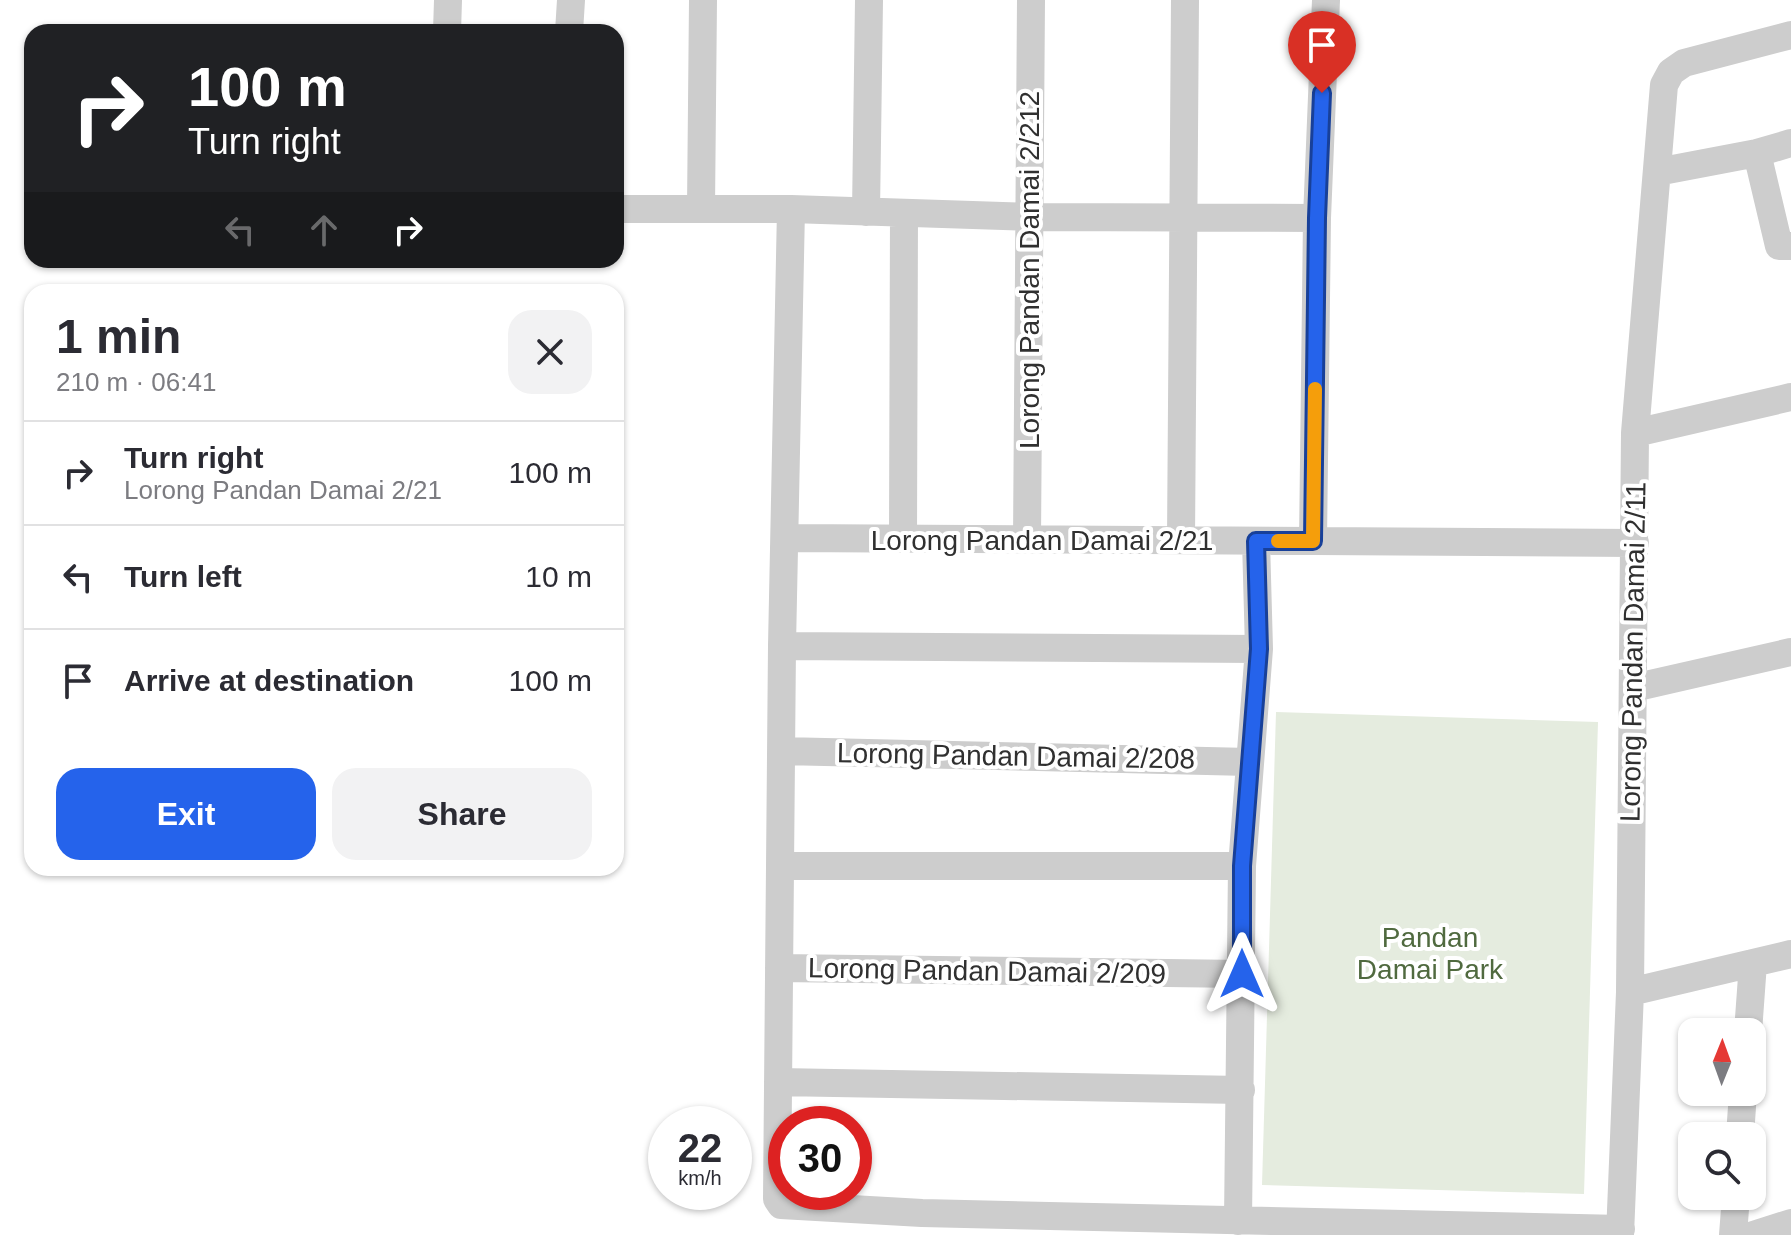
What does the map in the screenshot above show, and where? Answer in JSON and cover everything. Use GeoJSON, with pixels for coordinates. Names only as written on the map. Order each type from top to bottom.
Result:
{"type":"FeatureCollection","features":[{"type":"Feature","properties":{"kind":"street"},"geometry":{"type":"LineString","coordinates":[[447,24],[448,0]]}},
{"type":"Feature","properties":{"kind":"street"},"geometry":{"type":"LineString","coordinates":[[570,24],[571,0]]}},
{"type":"Feature","properties":{"kind":"street"},"geometry":{"type":"LineString","coordinates":[[701,208],[703,0]]}},
{"type":"Feature","properties":{"kind":"street"},"geometry":{"type":"LineString","coordinates":[[866,212],[869,0]]}},
{"type":"Feature","properties":{"kind":"street","name":"Lorong Pandan Damai 2/212"},"geometry":{"type":"LineString","coordinates":[[1027,540],[1031,0]]}},
{"type":"Feature","properties":{"kind":"street"},"geometry":{"type":"LineString","coordinates":[[1181,540],[1185,0]]}},
{"type":"Feature","properties":{"kind":"street"},"geometry":{"type":"LineString","coordinates":[[1313,541],[1317,218],[1326,0]]}},
{"type":"Feature","properties":{"kind":"street","name":"Lorong Pandan Damai 2/11"},"geometry":{"type":"LineString","coordinates":[[1620,1232],[1630,992],[1635,433],[1664,85],[1671,72],[1684,63],[1791,35]]}},
{"type":"Feature","properties":{"kind":"street"},"geometry":{"type":"LineString","coordinates":[[1657,172],[1757,153],[1791,143]]}},
{"type":"Feature","properties":{"kind":"street"},"geometry":{"type":"LineString","coordinates":[[1757,153],[1785,246]]}},
{"type":"Feature","properties":{"kind":"street"},"geometry":{"type":"LineString","coordinates":[[624,209],[791,209],[1030,217],[1317,218]]}},
{"type":"Feature","properties":{"kind":"street"},"geometry":{"type":"LineString","coordinates":[[791,209],[782,646],[777,1199],[781,1205],[922,1224],[1620,1232]]}},
{"type":"Feature","properties":{"kind":"street"},"geometry":{"type":"LineString","coordinates":[[903,539],[904,213]]}},
{"type":"Feature","properties":{"kind":"street"},"geometry":{"type":"LineString","coordinates":[[1635,433],[1791,397]]}},
{"type":"Feature","properties":{"kind":"street","name":"Lorong Pandan Damai 2/21"},"geometry":{"type":"LineString","coordinates":[[785,538],[1635,543]]}},
{"type":"Feature","properties":{"kind":"street"},"geometry":{"type":"LineString","coordinates":[[1250,1226],[1241,1090],[1242,866],[1259,649],[1256,541]]}},
{"type":"Feature","properties":{"kind":"street"},"geometry":{"type":"LineString","coordinates":[[782,646],[1259,649]]}},
{"type":"Feature","properties":{"kind":"street"},"geometry":{"type":"LineString","coordinates":[[1633,688],[1791,652]]}},
{"type":"Feature","properties":{"kind":"street","name":"Lorong Pandan Damai 2/208"},"geometry":{"type":"LineString","coordinates":[[782,751],[1249,762]]}},
{"type":"Feature","properties":{"kind":"street"},"geometry":{"type":"LineString","coordinates":[[780,866],[1242,866]]}},
{"type":"Feature","properties":{"kind":"street"},"geometry":{"type":"LineString","coordinates":[[1630,992],[1791,954]]}},
{"type":"Feature","properties":{"kind":"street"},"geometry":{"type":"LineString","coordinates":[[1749,1018],[1753,963]]}},
{"type":"Feature","properties":{"kind":"street","name":"Lorong Pandan Damai 2/209"},"geometry":{"type":"LineString","coordinates":[[779,968],[1242,974]]}},
{"type":"Feature","properties":{"kind":"street"},"geometry":{"type":"LineString","coordinates":[[778,1082],[1241,1090]]}},
{"type":"Feature","properties":{"kind":"street"},"geometry":{"type":"LineString","coordinates":[[1733,1235],[1735,1210]]}},
{"type":"Feature","properties":{"kind":"street"},"geometry":{"type":"LineString","coordinates":[[1753,1235],[1791,1223]]}},
{"type":"Feature","properties":{"kind":"green space","name":"Pandan Damai Park"},"geometry":{"type":"Polygon","coordinates":[[[1276,712],[1598,722],[1584,1194],[1262,1185],[1276,712]]]}},
{"type":"Feature","properties":{"kind":"slow traffic"},"geometry":{"type":"LineString","coordinates":[[1278,541],[1313,541],[1315,389]]}},
{"type":"Feature","properties":{"kind":"route"},"geometry":{"type":"LineString","coordinates":[[1242,974],[1242,866],[1259,649],[1256,541],[1313,541],[1317,218],[1322,93]]}}]}
